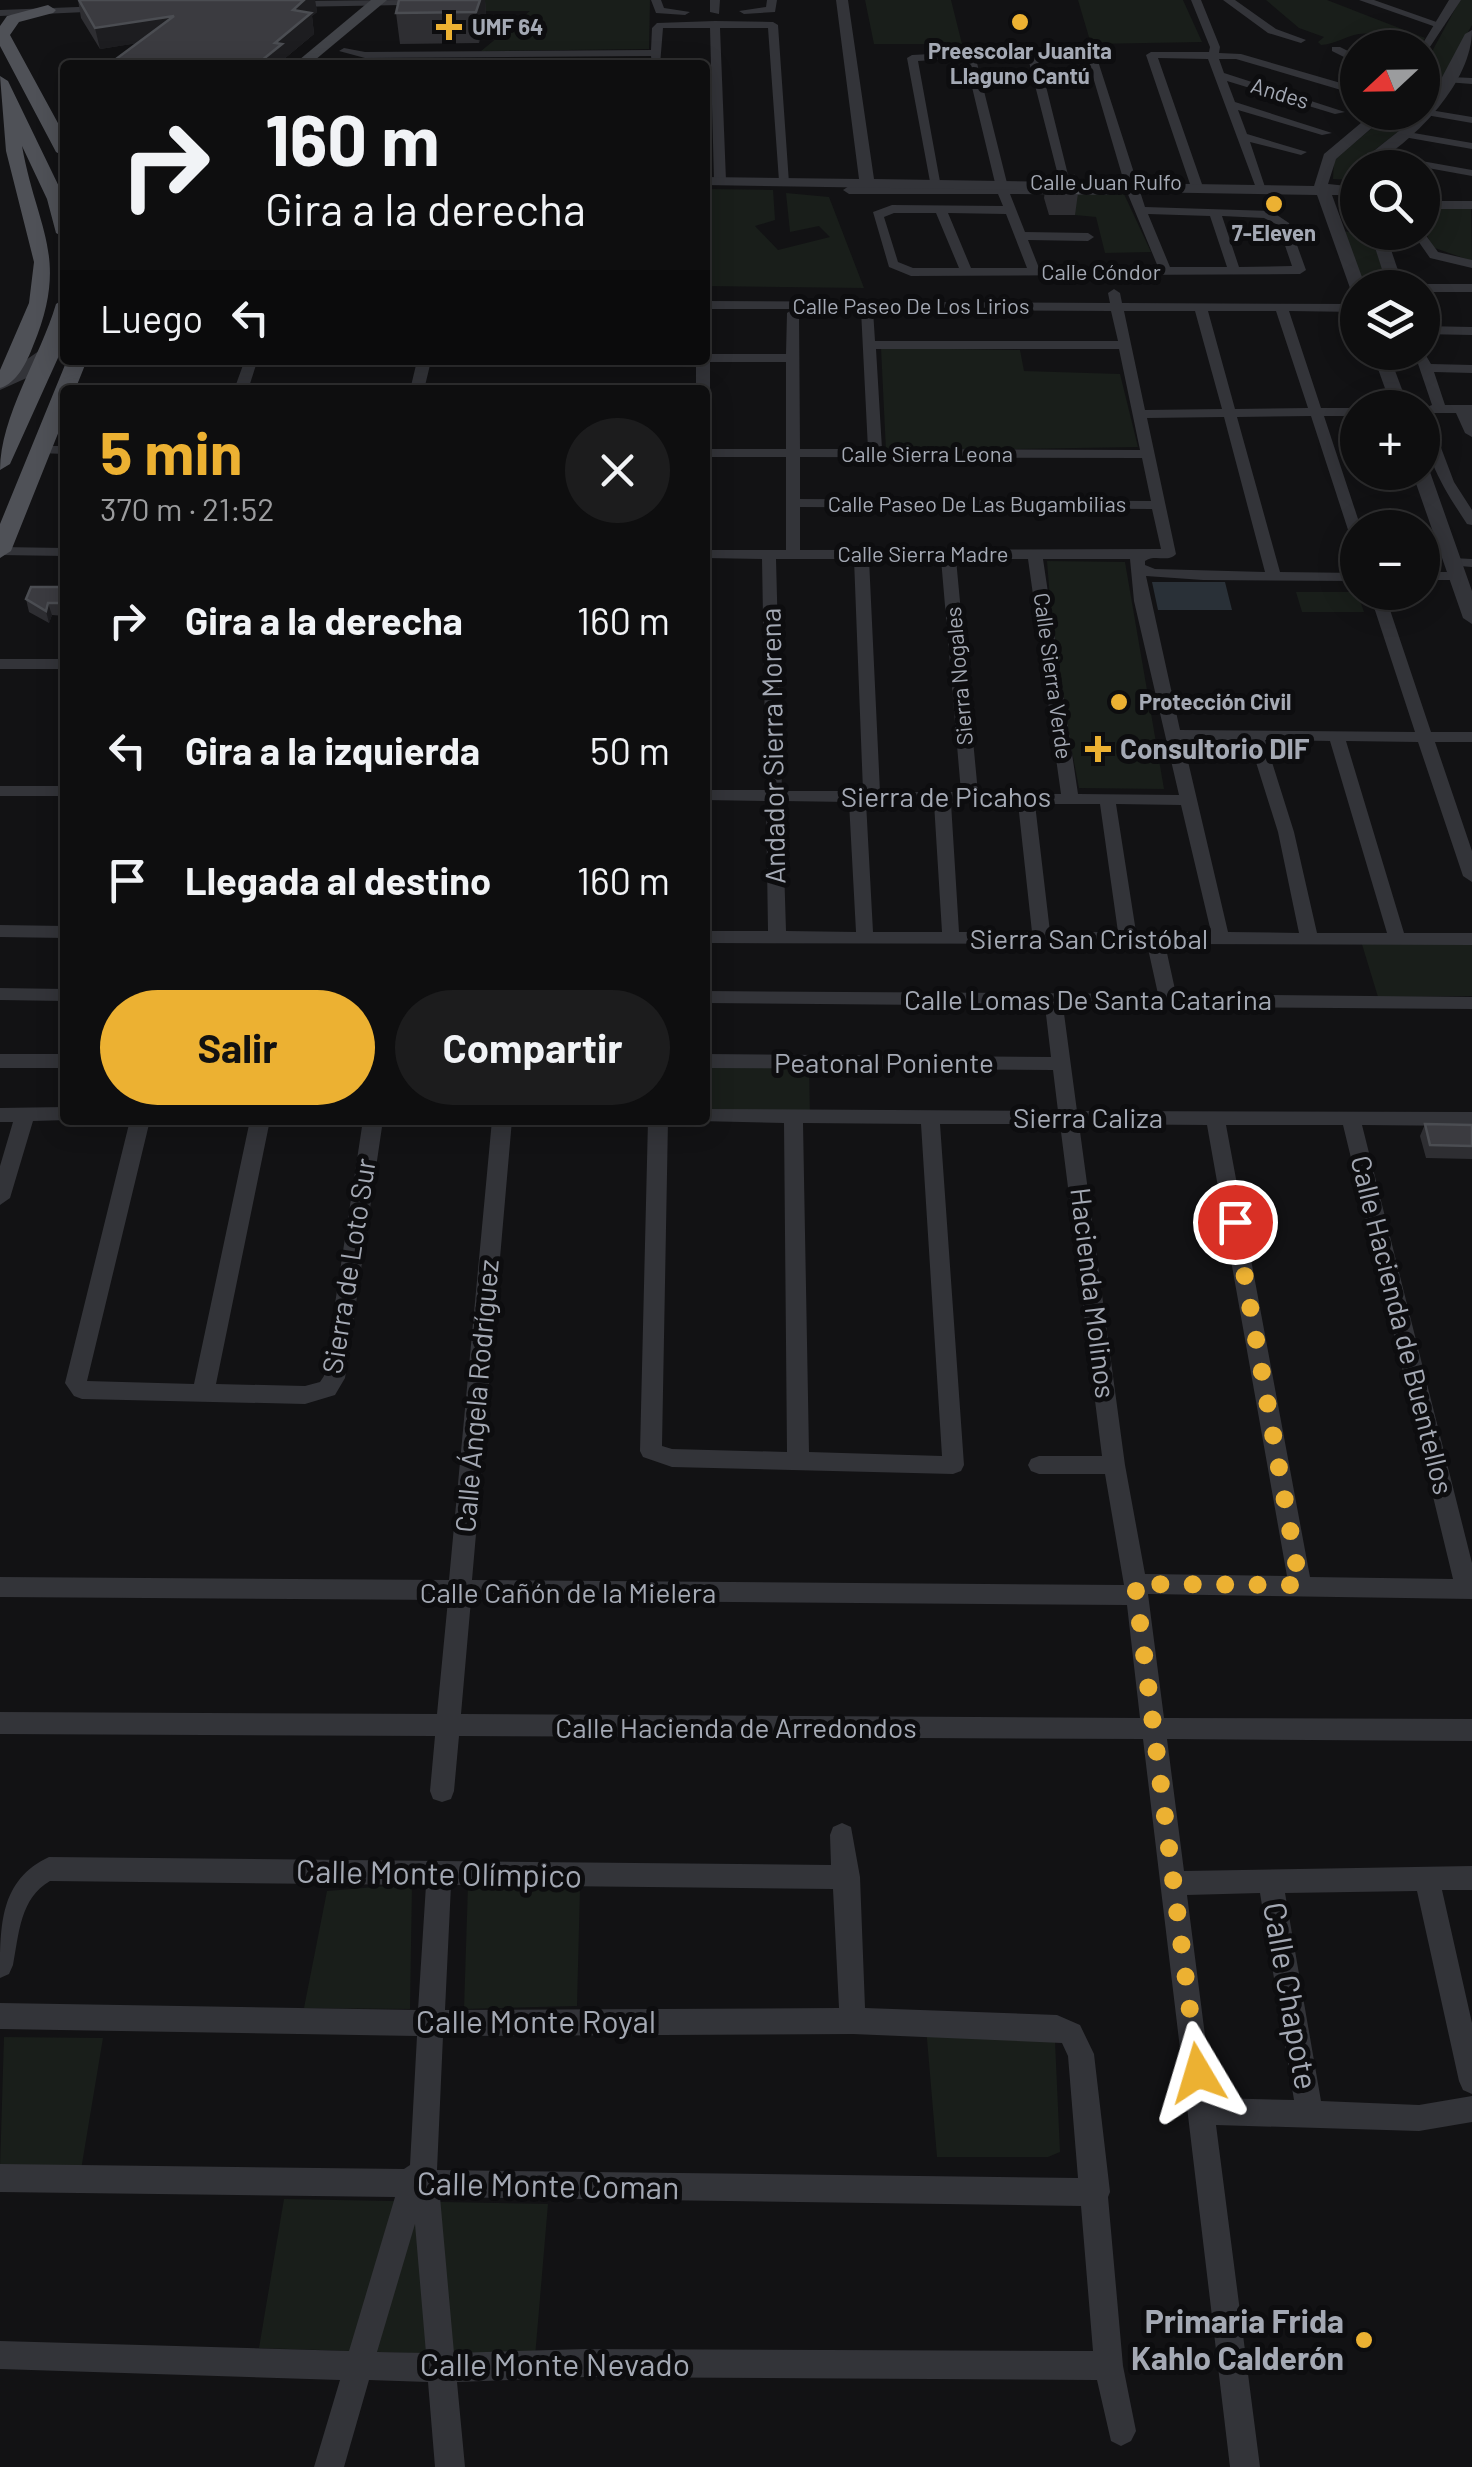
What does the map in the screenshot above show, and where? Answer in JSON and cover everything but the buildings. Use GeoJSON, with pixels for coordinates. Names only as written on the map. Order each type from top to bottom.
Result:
{"type":"FeatureCollection","features":[{"type":"Feature","properties":{"kind":"main road"},"geometry":{"type":"LineString","coordinates":[[0,12],[20,0]]}},
{"type":"Feature","properties":{"kind":"main road"},"geometry":{"type":"LineString","coordinates":[[308,60],[379,1]]}},
{"type":"Feature","properties":{"kind":"main road"},"geometry":{"type":"LineString","coordinates":[[328,43],[335,59],[400,1]]}},
{"type":"Feature","properties":{"kind":"main road"},"geometry":{"type":"LineString","coordinates":[[48,10],[13,18],[1,34],[60,139]]}},
{"type":"Feature","properties":{"kind":"main road"},"geometry":{"type":"LineString","coordinates":[[0,56],[40,120],[60,140]]}},
{"type":"Feature","properties":{"kind":"main road"},"geometry":{"type":"LineString","coordinates":[[0,83],[49,183],[60,218]]}},
{"type":"Feature","properties":{"kind":"main road"},"geometry":{"type":"LineString","coordinates":[[11,104],[17,164],[60,272]]}},
{"type":"Feature","properties":{"kind":"main road"},"geometry":{"type":"LineString","coordinates":[[0,383],[15,366],[40,294],[45,266],[40,226]]}},
{"type":"Feature","properties":{"kind":"main road"},"geometry":{"type":"LineString","coordinates":[[0,464],[52,348],[60,321]]}},
{"type":"Feature","properties":{"kind":"main road"},"geometry":{"type":"LineString","coordinates":[[0,551],[54,450],[60,418]]}},
{"type":"Feature","properties":{"kind":"street"},"geometry":{"type":"LineString","coordinates":[[656,0],[658,10],[665,12],[762,11],[773,8],[772,0]]}},
{"type":"Feature","properties":{"kind":"street"},"geometry":{"type":"LineString","coordinates":[[1196,0],[1262,185]]}},
{"type":"Feature","properties":{"kind":"street"},"geometry":{"type":"LineString","coordinates":[[1228,0],[1272,30],[1301,40]]}},
{"type":"Feature","properties":{"kind":"street"},"geometry":{"type":"LineString","coordinates":[[1364,0],[1440,25]]}},
{"type":"Feature","properties":{"kind":"street"},"geometry":{"type":"LineString","coordinates":[[1437,30],[1452,0]]}},
{"type":"Feature","properties":{"kind":"street"},"geometry":{"type":"LineString","coordinates":[[275,5],[400,1]]}},
{"type":"Feature","properties":{"kind":"street"},"geometry":{"type":"LineString","coordinates":[[715,12],[712,181],[856,183],[837,8]]}},
{"type":"Feature","properties":{"kind":"street"},"geometry":{"type":"LineString","coordinates":[[0,12],[119,9]]}},
{"type":"Feature","properties":{"kind":"street"},"geometry":{"type":"LineString","coordinates":[[416,60],[656,59],[659,26],[715,12],[774,26],[786,182]]}},
{"type":"Feature","properties":{"kind":"street"},"geometry":{"type":"LineString","coordinates":[[1440,96],[1470,42]]}},
{"type":"Feature","properties":{"kind":"street"},"geometry":{"type":"LineString","coordinates":[[1336,48],[1340,51]]}},
{"type":"Feature","properties":{"kind":"street"},"geometry":{"type":"LineString","coordinates":[[1196,185],[1150,57],[1215,50],[1340,84]]}},
{"type":"Feature","properties":{"kind":"street"},"geometry":{"type":"LineString","coordinates":[[935,183],[912,58],[967,54],[974,58],[993,186],[989,209]]}},
{"type":"Feature","properties":{"kind":"street"},"geometry":{"type":"LineString","coordinates":[[1065,184],[1032,58],[1084,54],[1092,57],[1166,272]]}},
{"type":"Feature","properties":{"kind":"street","name":"Andes"},"geometry":{"type":"LineString","coordinates":[[1220,75],[1339,112]]}},
{"type":"Feature","properties":{"kind":"street"},"geometry":{"type":"LineString","coordinates":[[1450,80],[1472,81]]}},
{"type":"Feature","properties":{"kind":"street"},"geometry":{"type":"LineString","coordinates":[[1231,104],[1326,133]]}},
{"type":"Feature","properties":{"kind":"street"},"geometry":{"type":"LineString","coordinates":[[1440,115],[1472,120]]}},
{"type":"Feature","properties":{"kind":"street"},"geometry":{"type":"LineString","coordinates":[[1351,270],[1322,187],[1329,157],[1361,130]]}},
{"type":"Feature","properties":{"kind":"street"},"geometry":{"type":"LineString","coordinates":[[1381,150],[1407,130]]}},
{"type":"Feature","properties":{"kind":"street"},"geometry":{"type":"LineString","coordinates":[[1402,134],[1472,146]]}},
{"type":"Feature","properties":{"kind":"street"},"geometry":{"type":"LineString","coordinates":[[1242,136],[1301,152]]}},
{"type":"Feature","properties":{"kind":"street"},"geometry":{"type":"LineString","coordinates":[[1440,167],[1472,173]]}},
{"type":"Feature","properties":{"kind":"street","name":"Calle Juan Rulfo"},"geometry":{"type":"LineString","coordinates":[[856,183],[1065,184],[1279,192],[1290,186]]}},
{"type":"Feature","properties":{"kind":"street","name":"Calle Juan Rulfo"},"geometry":{"type":"LineString","coordinates":[[856,183],[1340,186]]}},
{"type":"Feature","properties":{"kind":"street"},"geometry":{"type":"LineString","coordinates":[[993,186],[1010,210],[1036,272]]}},
{"type":"Feature","properties":{"kind":"street"},"geometry":{"type":"LineString","coordinates":[[1440,204],[1472,205]]}},
{"type":"Feature","properties":{"kind":"street"},"geometry":{"type":"LineString","coordinates":[[940,209],[966,271]]}},
{"type":"Feature","properties":{"kind":"street","name":"Calle Cóndor"},"geometry":{"type":"LineString","coordinates":[[1010,210],[878,213],[893,264],[911,272],[1292,273],[1301,268],[1279,219],[1256,212],[1147,210]]}},
{"type":"Feature","properties":{"kind":"street"},"geometry":{"type":"LineString","coordinates":[[1214,211],[1234,272]]}},
{"type":"Feature","properties":{"kind":"street"},"geometry":{"type":"LineString","coordinates":[[1334,225],[1340,227]]}},
{"type":"Feature","properties":{"kind":"street"},"geometry":{"type":"LineString","coordinates":[[1020,236],[1088,236]]}},
{"type":"Feature","properties":{"kind":"street"},"geometry":{"type":"LineString","coordinates":[[1430,250],[1434,255],[1472,264]]}},
{"type":"Feature","properties":{"kind":"street"},"geometry":{"type":"LineString","coordinates":[[1440,288],[1472,288]]}},
{"type":"Feature","properties":{"kind":"street"},"geometry":{"type":"LineString","coordinates":[[1174,571],[1178,560],[1169,554],[1115,300],[1201,308],[1340,308]]}},
{"type":"Feature","properties":{"kind":"street","name":"Calle Paseo De Los Lirios"},"geometry":{"type":"LineString","coordinates":[[710,305],[867,307],[1115,300]]}},
{"type":"Feature","properties":{"kind":"street"},"geometry":{"type":"LineString","coordinates":[[867,307],[875,453]]}},
{"type":"Feature","properties":{"kind":"street"},"geometry":{"type":"LineString","coordinates":[[1201,308],[1274,577]]}},
{"type":"Feature","properties":{"kind":"street"},"geometry":{"type":"LineString","coordinates":[[1282,308],[1348,510]]}},
{"type":"Feature","properties":{"kind":"street"},"geometry":{"type":"LineString","coordinates":[[792,553],[793,313]]}},
{"type":"Feature","properties":{"kind":"street"},"geometry":{"type":"LineString","coordinates":[[1440,330],[1472,331]]}},
{"type":"Feature","properties":{"kind":"street"},"geometry":{"type":"LineString","coordinates":[[869,345],[1125,345]]}},
{"type":"Feature","properties":{"kind":"street"},"geometry":{"type":"LineString","coordinates":[[0,383],[25,372],[52,348]]}},
{"type":"Feature","properties":{"kind":"street"},"geometry":{"type":"LineString","coordinates":[[710,359],[790,358]]}},
{"type":"Feature","properties":{"kind":"street"},"geometry":{"type":"LineString","coordinates":[[1440,368],[1472,368]]}},
{"type":"Feature","properties":{"kind":"street"},"geometry":{"type":"LineString","coordinates":[[1440,409],[1467,409],[1472,434]]}},
{"type":"Feature","properties":{"kind":"street"},"geometry":{"type":"LineString","coordinates":[[1140,414],[1340,413]]}},
{"type":"Feature","properties":{"kind":"street","name":"Calle Sierra Leona"},"geometry":{"type":"LineString","coordinates":[[710,452],[1149,454]]}},
{"type":"Feature","properties":{"kind":"street"},"geometry":{"type":"LineString","coordinates":[[1440,458],[1455,496],[1472,521]]}},
{"type":"Feature","properties":{"kind":"street"},"geometry":{"type":"LineString","coordinates":[[1427,490],[1472,618]]}},
{"type":"Feature","properties":{"kind":"street"},"geometry":{"type":"LineString","coordinates":[[1455,496],[1472,497]]}},
{"type":"Feature","properties":{"kind":"street","name":"Calle Paseo De Las Bugambilias"},"geometry":{"type":"LineString","coordinates":[[792,503],[1161,505]]}},
{"type":"Feature","properties":{"kind":"street"},"geometry":{"type":"LineString","coordinates":[[0,551],[60,552]]}},
{"type":"Feature","properties":{"kind":"street","name":"Calle Sierra Madre"},"geometry":{"type":"LineString","coordinates":[[710,554],[1036,554],[1141,562],[1169,554]]}},
{"type":"Feature","properties":{"kind":"street","name":"Andador Sierra Morena"},"geometry":{"type":"LineString","coordinates":[[769,554],[778,937]]}},
{"type":"Feature","properties":{"kind":"street"},"geometry":{"type":"LineString","coordinates":[[861,554],[865,938]]}},
{"type":"Feature","properties":{"kind":"street","name":"Sierra Nogales"},"geometry":{"type":"LineString","coordinates":[[948,554],[970,798]]}},
{"type":"Feature","properties":{"kind":"street","name":"Calle Sierra Verde"},"geometry":{"type":"LineString","coordinates":[[1036,554],[1070,798]]}},
{"type":"Feature","properties":{"kind":"street"},"geometry":{"type":"LineString","coordinates":[[1141,562],[1145,615],[1221,939]]}},
{"type":"Feature","properties":{"kind":"street","name":"Calle Sierra Madre"},"geometry":{"type":"LineString","coordinates":[[1141,562],[1161,574],[1174,571],[1340,577]]}},
{"type":"Feature","properties":{"kind":"street"},"geometry":{"type":"LineString","coordinates":[[1440,572],[1472,562]]}},
{"type":"Feature","properties":{"kind":"street"},"geometry":{"type":"LineString","coordinates":[[1382,610],[1472,876]]}},
{"type":"Feature","properties":{"kind":"street"},"geometry":{"type":"LineString","coordinates":[[0,664],[60,664]]}},
{"type":"Feature","properties":{"kind":"street"},"geometry":{"type":"LineString","coordinates":[[1174,735],[1472,737]]}},
{"type":"Feature","properties":{"kind":"street"},"geometry":{"type":"LineString","coordinates":[[1256,736],[1286,832],[1309,938]]}},
{"type":"Feature","properties":{"kind":"street"},"geometry":{"type":"LineString","coordinates":[[1337,736],[1396,938]]}},
{"type":"Feature","properties":{"kind":"street"},"geometry":{"type":"LineString","coordinates":[[0,792],[60,791]]}},
{"type":"Feature","properties":{"kind":"street","name":"Sierra de Picahos"},"geometry":{"type":"LineString","coordinates":[[710,795],[1187,800]]}},
{"type":"Feature","properties":{"kind":"street"},"geometry":{"type":"LineString","coordinates":[[942,797],[951,938]]}},
{"type":"Feature","properties":{"kind":"street"},"geometry":{"type":"LineString","coordinates":[[1026,798],[1042,939]]}},
{"type":"Feature","properties":{"kind":"street"},"geometry":{"type":"LineString","coordinates":[[1107,798],[1128,939]]}},
{"type":"Feature","properties":{"kind":"street"},"geometry":{"type":"LineString","coordinates":[[0,931],[60,932]]}},
{"type":"Feature","properties":{"kind":"street","name":"Sierra San Cristóbal"},"geometry":{"type":"LineString","coordinates":[[710,937],[1472,939]]}},
{"type":"Feature","properties":{"kind":"street"},"geometry":{"type":"LineString","coordinates":[[1155,939],[1168,1001]]}},
{"type":"Feature","properties":{"kind":"street"},"geometry":{"type":"LineString","coordinates":[[0,994],[60,994]]}},
{"type":"Feature","properties":{"kind":"street","name":"Calle Lomas De Santa Catarina"},"geometry":{"type":"LineString","coordinates":[[710,998],[1472,1003]]}},
{"type":"Feature","properties":{"kind":"street","name":"Hacienda Molinos"},"geometry":{"type":"LineString","coordinates":[[1053,1000],[1114,1465],[1136,1590],[1245,2467]]}},
{"type":"Feature","properties":{"kind":"street"},"geometry":{"type":"LineString","coordinates":[[0,1061],[60,1060]]}},
{"type":"Feature","properties":{"kind":"street","name":"Peatonal Poniente"},"geometry":{"type":"LineString","coordinates":[[710,1062],[1062,1064]]}},
{"type":"Feature","properties":{"kind":"street"},"geometry":{"type":"LineString","coordinates":[[0,1115],[60,1114]]}},
{"type":"Feature","properties":{"kind":"street"},"geometry":{"type":"LineString","coordinates":[[0,1198],[25,1115]]}},
{"type":"Feature","properties":{"kind":"street","name":"Sierra Caliza"},"geometry":{"type":"LineString","coordinates":[[710,1116],[1472,1120]]}},
{"type":"Feature","properties":{"kind":"street"},"geometry":{"type":"LineString","coordinates":[[792,1117],[798,1458]]}},
{"type":"Feature","properties":{"kind":"street"},"geometry":{"type":"LineString","coordinates":[[658,1125],[651,1451],[672,1458],[798,1458],[953,1465],[930,1118]]}},
{"type":"Feature","properties":{"kind":"street"},"geometry":{"type":"LineString","coordinates":[[1215,1118],[1300,1585]]}},
{"type":"Feature","properties":{"kind":"street","name":"Calle Hacienda de Buentellos"},"geometry":{"type":"LineString","coordinates":[[1351,1119],[1470,1589]]}},
{"type":"Feature","properties":{"kind":"street"},"geometry":{"type":"LineString","coordinates":[[139,1125],[76,1385],[88,1391],[203,1394],[259,1125]]}},
{"type":"Feature","properties":{"kind":"street","name":"Sierra de Loto Sur"},"geometry":{"type":"LineString","coordinates":[[203,1394],[305,1395],[327,1389],[334,1378],[372,1125]]}},
{"type":"Feature","properties":{"kind":"street","name":"Calle Ángela Rodríguez"},"geometry":{"type":"LineString","coordinates":[[442,1792],[502,1125]]}},
{"type":"Feature","properties":{"kind":"street"},"geometry":{"type":"LineString","coordinates":[[1039,1465],[1114,1465]]}},
{"type":"Feature","properties":{"kind":"street","name":"Calle Cañón de la Mielera"},"geometry":{"type":"LineString","coordinates":[[0,1587],[460,1592],[1136,1590],[1300,1585],[1470,1589]]}},
{"type":"Feature","properties":{"kind":"street","name":"Calle Hacienda de Arredondos"},"geometry":{"type":"LineString","coordinates":[[0,1723],[1472,1730]]}},
{"type":"Feature","properties":{"kind":"street"},"geometry":{"type":"LineString","coordinates":[[842,1835],[853,2021]]}},
{"type":"Feature","properties":{"kind":"street","name":"Calle Monte Olímpico"},"geometry":{"type":"LineString","coordinates":[[0,1965],[14,1907],[32,1875],[60,1868],[846,1878]]}},
{"type":"Feature","properties":{"kind":"street"},"geometry":{"type":"LineString","coordinates":[[440,1874],[420,2177],[450,2467]]}},
{"type":"Feature","properties":{"kind":"street"},"geometry":{"type":"LineString","coordinates":[[1426,1877],[1472,2081]]}},
{"type":"Feature","properties":{"kind":"street"},"geometry":{"type":"LineString","coordinates":[[1174,1884],[1472,1878]]}},
{"type":"Feature","properties":{"kind":"street","name":"Calle Chapote"},"geometry":{"type":"LineString","coordinates":[[1270,1881],[1309,2112]]}},
{"type":"Feature","properties":{"kind":"street","name":"Calle Monte Royal"},"geometry":{"type":"LineString","coordinates":[[0,2016],[433,2023],[1033,2024],[1071,2034],[1080,2054],[1096,2192]]}},
{"type":"Feature","properties":{"kind":"street"},"geometry":{"type":"LineString","coordinates":[[1202,2111],[1419,2118],[1472,2109]]}},
{"type":"Feature","properties":{"kind":"street"},"geometry":{"type":"LineString","coordinates":[[329,2467],[420,2177]]}},
{"type":"Feature","properties":{"kind":"street","name":"Calle Monte Coman"},"geometry":{"type":"LineString","coordinates":[[0,2178],[420,2177],[1096,2192]]}},
{"type":"Feature","properties":{"kind":"street"},"geometry":{"type":"LineString","coordinates":[[1096,2192],[1110,2366],[1120,2430]]}},
{"type":"Feature","properties":{"kind":"street","name":"Calle Monte Nevado"},"geometry":{"type":"LineString","coordinates":[[0,2355],[439,2368],[585,2363],[1110,2366]]}},
{"type":"Feature","properties":{"kind":"shaded area"},"geometry":{"type":"Polygon","coordinates":[[[471,0],[650,0],[649,49],[481,51],[530,11],[462,11],[471,0]]]}},
{"type":"Feature","properties":{"kind":"shaded area"},"geometry":{"type":"Polygon","coordinates":[[[865,0],[951,0],[962,44],[874,44],[865,0]]]}},
{"type":"Feature","properties":{"kind":"shaded area"},"geometry":{"type":"Polygon","coordinates":[[[1078,0],[1183,0],[1202,42],[1091,44],[1078,0]]]}},
{"type":"Feature","properties":{"kind":"shaded area"},"geometry":{"type":"Polygon","coordinates":[[[1266,0],[1327,0],[1404,30],[1340,30],[1340,40],[1321,45],[1318,42],[1324,37],[1299,28],[1266,0]]]}},
{"type":"Feature","properties":{"kind":"shaded area"},"geometry":{"type":"Polygon","coordinates":[[[1460,0],[1472,0],[1472,25],[1440,82],[1440,37],[1460,0]]]}},
{"type":"Feature","properties":{"kind":"shaded area"},"geometry":{"type":"Polygon","coordinates":[[[1370,130],[1400,130],[1375,150],[1346,150],[1370,130]]]}},
{"type":"Feature","properties":{"kind":"shaded area"},"geometry":{"type":"Polygon","coordinates":[[[1340,155],[1340,179],[1333,179],[1334,160],[1340,155]]]}},
{"type":"Feature","properties":{"kind":"shaded area"},"geometry":{"type":"Polygon","coordinates":[[[710,189],[773,190],[775,220],[755,226],[778,250],[830,237],[819,226],[790,232],[786,193],[829,197],[864,288],[710,286],[710,189]]]}},
{"type":"Feature","properties":{"kind":"shaded area"},"geometry":{"type":"Polygon","coordinates":[[[1071,194],[1124,194],[1151,252],[1105,253],[1096,217],[1075,215],[1071,194]]]}},
{"type":"Feature","properties":{"kind":"shaded area"},"geometry":{"type":"Polygon","coordinates":[[[1440,208],[1471,208],[1472,261],[1440,250],[1440,208]]]}},
{"type":"Feature","properties":{"kind":"shaded area"},"geometry":{"type":"Polygon","coordinates":[[[1350,250],[1376,250],[1383,270],[1357,270],[1350,250]]]}},
{"type":"Feature","properties":{"kind":"shaded area"},"geometry":{"type":"Polygon","coordinates":[[[881,348],[1020,350],[1024,371],[1120,374],[1138,447],[886,451],[881,348]]]}},
{"type":"Feature","properties":{"kind":"shaded area"},"geometry":{"type":"Polygon","coordinates":[[[1047,561],[1125,562],[1164,789],[1079,788],[1055,662],[1047,561]]]}},
{"type":"Feature","properties":{"kind":"shaded area"},"geometry":{"type":"Polygon","coordinates":[[[1152,582],[1225,582],[1232,610],[1158,610],[1152,582]]]}},
{"type":"Feature","properties":{"kind":"shaded area"},"geometry":{"type":"Polygon","coordinates":[[[1296,592],[1340,592],[1340,610],[1364,612],[1302,612],[1296,592]]]}},
{"type":"Feature","properties":{"kind":"shaded area"},"geometry":{"type":"Polygon","coordinates":[[[1361,941],[1472,942],[1472,996],[1378,997],[1361,941]]]}},
{"type":"Feature","properties":{"kind":"shaded area"},"geometry":{"type":"Polygon","coordinates":[[[710,1062],[809,1063],[810,1119],[710,1118],[710,1062]]]}},
{"type":"Feature","properties":{"kind":"shaded area"},"geometry":{"type":"Polygon","coordinates":[[[412,1884],[410,2009],[304,2008],[327,1891],[412,1884]]]}},
{"type":"Feature","properties":{"kind":"shaded area"},"geometry":{"type":"Polygon","coordinates":[[[468,1885],[580,1888],[577,2006],[464,2009],[468,1885]]]}},
{"type":"Feature","properties":{"kind":"shaded area"},"geometry":{"type":"Polygon","coordinates":[[[926,2027],[1055,2041],[1060,2152],[1048,2157],[937,2157],[926,2027]]]}},
{"type":"Feature","properties":{"kind":"shaded area"},"geometry":{"type":"Polygon","coordinates":[[[4,2037],[103,2038],[81,2170],[0,2168],[4,2037]]]}},
{"type":"Feature","properties":{"kind":"shaded area"},"geometry":{"type":"Polygon","coordinates":[[[284,2199],[548,2204],[535,2357],[259,2348],[284,2199]]]}},
{"type":"Feature","properties":{"kind":"place","name":"Preescolar Juanita Llaguno Cantú"},"geometry":{"type":"Point","coordinates":[1020,22]}},
{"type":"Feature","properties":{"kind":"place","name":"UMF 64"},"geometry":{"type":"Point","coordinates":[449,27]}},
{"type":"Feature","properties":{"kind":"place","name":"7-Eleven"},"geometry":{"type":"Point","coordinates":[1274,204]}},
{"type":"Feature","properties":{"kind":"place","name":"Protección Civil"},"geometry":{"type":"Point","coordinates":[1119,702]}},
{"type":"Feature","properties":{"kind":"place","name":"Consultorio DIF"},"geometry":{"type":"Point","coordinates":[1098,749]}},
{"type":"Feature","properties":{"kind":"place","name":"Primaria Frida Kahlo Calderón"},"geometry":{"type":"Point","coordinates":[1364,2340]}},
{"type":"Feature","properties":{"kind":"route"},"geometry":{"type":"LineString","coordinates":[[1198,2073],[1135,1584],[1300,1585],[1235,1222]]}}]}
